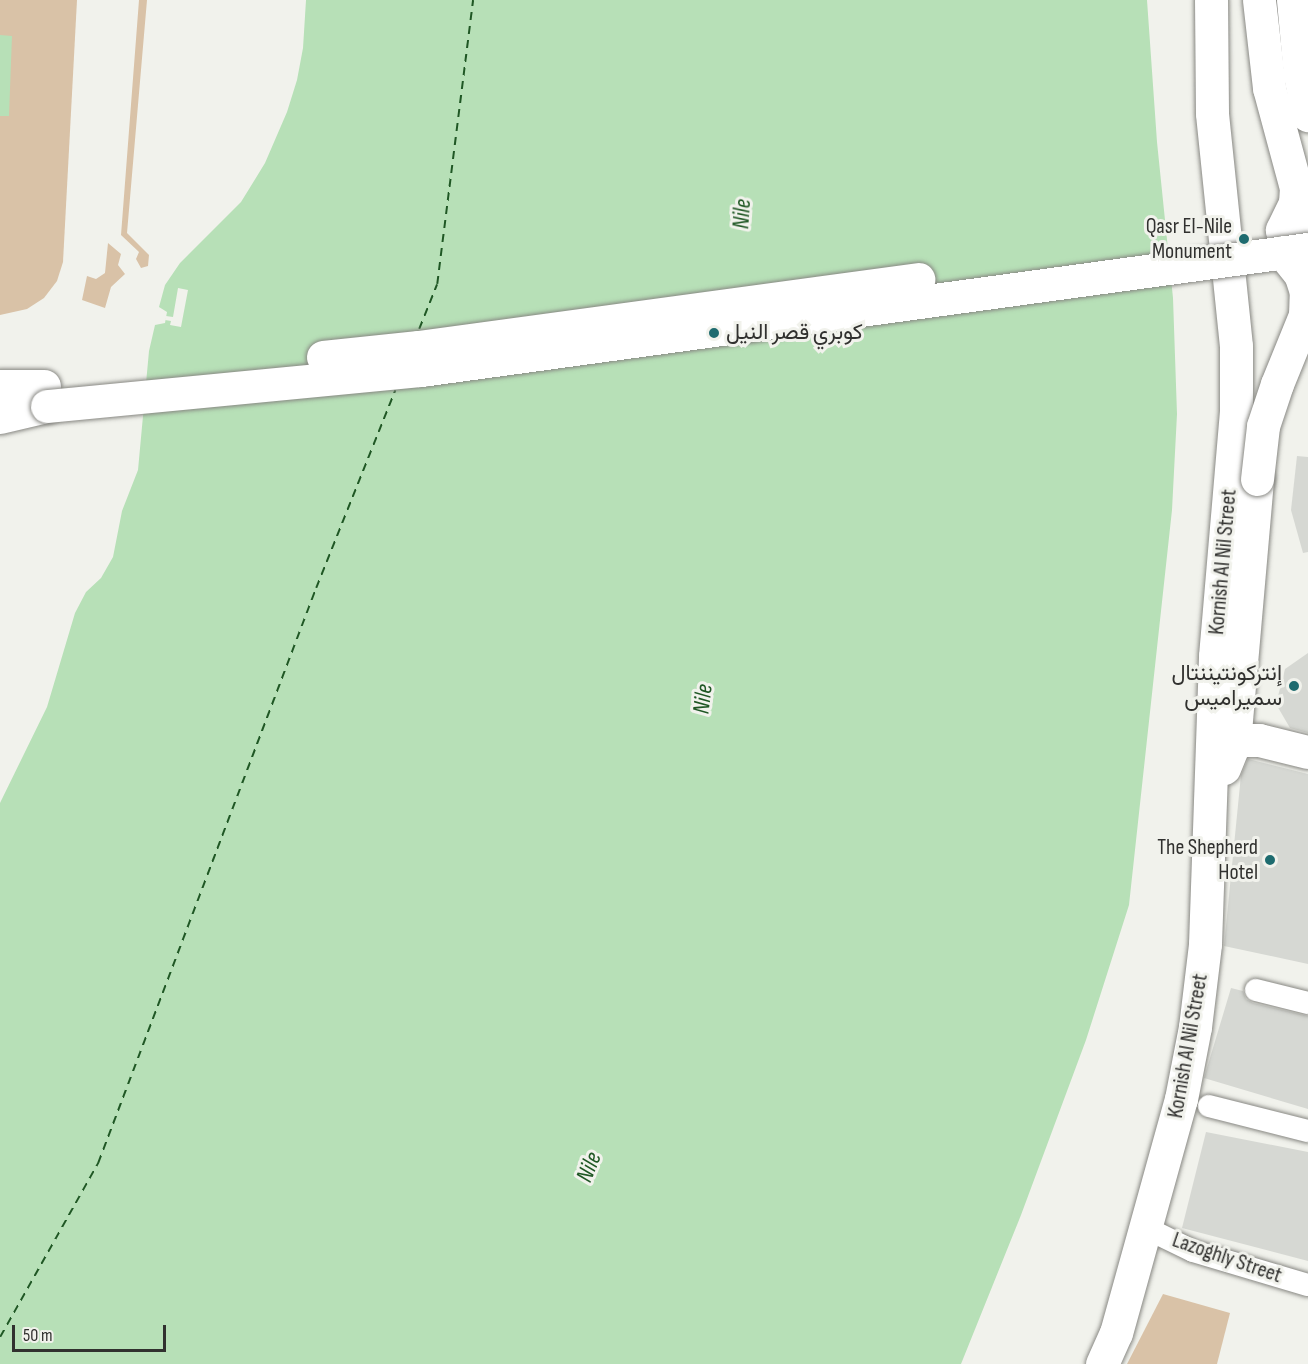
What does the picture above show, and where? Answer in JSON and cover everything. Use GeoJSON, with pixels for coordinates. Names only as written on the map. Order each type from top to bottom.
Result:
{"type":"FeatureCollection","features":[{"type":"Feature","properties":{"kind":"main road","name":"Kornish Al Nil Street"},"geometry":{"type":"LineString","coordinates":[[1102,1364],[1116,1333],[1181,1099],[1195,1027],[1205,944],[1215,656],[1236,410],[1236,346],[1212,113],[1211,0]]}},
{"type":"Feature","properties":{"kind":"main road"},"geometry":{"type":"LineString","coordinates":[[1210,819],[1227,756],[1234,743],[1263,426],[1276,384],[1305,315],[1306,292],[1300,274],[1295,239],[1296,188],[1269,88],[1259,0]]}},
{"type":"Feature","properties":{"kind":"main road"},"geometry":{"type":"LineString","coordinates":[[1293,0],[1300,75],[1308,115]]}},
{"type":"Feature","properties":{"kind":"main road"},"geometry":{"type":"LineString","coordinates":[[0,386],[45,396],[421,370],[1295,239]]}},
{"type":"Feature","properties":{"kind":"main road"},"geometry":{"type":"LineString","coordinates":[[0,417],[45,396]]}},
{"type":"Feature","properties":{"kind":"main road"},"geometry":{"type":"LineString","coordinates":[[1234,743],[1259,740],[1308,752]]}},
{"type":"Feature","properties":{"kind":"street"},"geometry":{"type":"LineString","coordinates":[[1256,990],[1308,1003]]}},
{"type":"Feature","properties":{"kind":"street"},"geometry":{"type":"LineString","coordinates":[[1209,1106],[1308,1131]]}},
{"type":"Feature","properties":{"kind":"street","name":"Lazoghly Street"},"geometry":{"type":"LineString","coordinates":[[1146,1228],[1193,1251],[1308,1285]]}},
{"type":"Feature","properties":{"kind":"shaded area"},"geometry":{"type":"Polygon","coordinates":[[[0,0],[77,0],[63,262],[57,281],[44,298],[27,309],[0,315],[0,0]]]}},
{"type":"Feature","properties":{"kind":"shaded area"},"geometry":{"type":"Polygon","coordinates":[[[139,0],[147,0],[127,233],[149,255],[148,266],[141,268],[136,259],[139,252],[121,235],[139,0]]]}},
{"type":"Feature","properties":{"kind":"shaded area"},"geometry":{"type":"Polygon","coordinates":[[[108,243],[121,254],[118,265],[125,274],[111,287],[105,308],[82,300],[87,276],[96,279],[105,273],[108,243]]]}},
{"type":"Feature","properties":{"kind":"shaded area"},"geometry":{"type":"Polygon","coordinates":[[[1163,1294],[1230,1313],[1217,1364],[1127,1364],[1163,1294]]]}},
{"type":"Feature","properties":{"kind":"water","name":"Nile"},"geometry":{"type":"Polygon","coordinates":[[[306,0],[1147,0],[1157,142],[1173,298],[1177,414],[1172,510],[1129,905],[1086,1040],[1021,1215],[961,1364],[0,1364],[0,803],[47,707],[75,613],[86,592],[101,578],[113,557],[122,511],[138,470],[149,351],[155,325],[165,323],[167,312],[159,307],[165,285],[180,263],[241,202],[265,163],[287,112],[297,80],[303,48],[306,0]]]}},
{"type":"Feature","properties":{"kind":"water"},"geometry":{"type":"Polygon","coordinates":[[[0,35],[12,36],[9,116],[0,116],[0,35]]]}},
{"type":"Feature","properties":{"kind":"pier"},"geometry":{"type":"Polygon","coordinates":[[[178,288],[188,290],[181,327],[170,325],[171,321],[165,320],[166,316],[173,317],[178,288]]]}},
{"type":"Feature","properties":{"kind":"building","name":"إنتركونتيننتال سميراميس"},"geometry":{"type":"Polygon","coordinates":[[[1297,456],[1308,457],[1308,552],[1303,553],[1291,510],[1297,456]]]}},
{"type":"Feature","properties":{"kind":"building","name":"إنتركونتيننتال سميراميس"},"geometry":{"type":"Polygon","coordinates":[[[1308,653],[1308,733],[1290,728],[1276,704],[1285,669],[1308,653]]]}},
{"type":"Feature","properties":{"kind":"building","name":"The Shepherd Hotel"},"geometry":{"type":"Polygon","coordinates":[[[1248,759],[1308,774],[1308,964],[1224,946],[1241,775],[1248,759]]]}},
{"type":"Feature","properties":{"kind":"building"},"geometry":{"type":"Polygon","coordinates":[[[1231,988],[1243,991],[1246,999],[1253,1003],[1308,1016],[1308,1109],[1204,1078],[1231,988]]]}},
{"type":"Feature","properties":{"kind":"building"},"geometry":{"type":"Polygon","coordinates":[[[1206,1132],[1308,1152],[1308,1261],[1182,1228],[1206,1132]]]}},
{"type":"Feature","properties":{"kind":"ferry route"},"geometry":{"type":"LineString","coordinates":[[419,329],[437,284],[473,0]]}},
{"type":"Feature","properties":{"kind":"ferry route"},"geometry":{"type":"LineString","coordinates":[[0,1337],[98,1163],[316,588],[395,390]]}},
{"type":"Feature","properties":{"kind":"place","name":"Qasr El-Nile Monument"},"geometry":{"type":"Point","coordinates":[1244,239]}},
{"type":"Feature","properties":{"kind":"place","name":"كوبري قصر النيل"},"geometry":{"type":"Point","coordinates":[714,333]}},
{"type":"Feature","properties":{"kind":"place","name":"إنتركونتيننتال سميراميس"},"geometry":{"type":"Point","coordinates":[1294,686]}},
{"type":"Feature","properties":{"kind":"place","name":"The Shepherd Hotel"},"geometry":{"type":"Point","coordinates":[1270,860]}}]}
